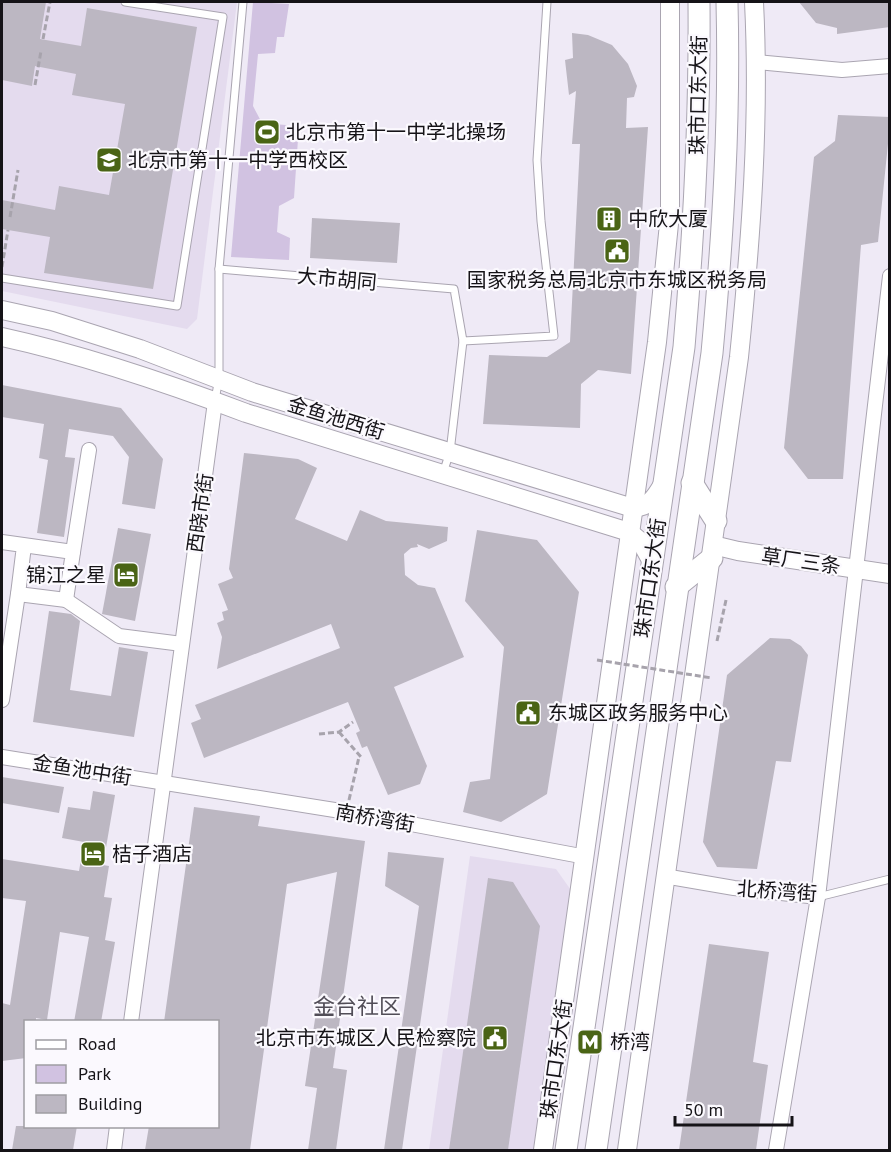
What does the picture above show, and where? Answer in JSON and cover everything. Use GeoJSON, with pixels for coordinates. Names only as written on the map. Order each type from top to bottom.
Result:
{"type":"FeatureCollection","features":[{"type":"Feature","properties":{"kind":"main road","name":"珠市口东大街"},"geometry":{"type":"LineString","coordinates":[[566,1150],[684,347],[695,215],[700,84],[699,2]]}},
{"type":"Feature","properties":{"kind":"main road","name":"珠市口东大街"},"geometry":{"type":"LineString","coordinates":[[596,1150],[676,587],[712,353],[724,224],[729,87],[727,2]]}},
{"type":"Feature","properties":{"kind":"main road"},"geometry":{"type":"LineString","coordinates":[[692,483],[716,521]]}},
{"type":"Feature","properties":{"kind":"main road"},"geometry":{"type":"LineString","coordinates":[[676,587],[712,552]]}},
{"type":"Feature","properties":{"kind":"street","name":"珠市口东大街"},"geometry":{"type":"LineString","coordinates":[[543,1150],[657,342],[670,214],[670,2]]}},
{"type":"Feature","properties":{"kind":"street"},"geometry":{"type":"LineString","coordinates":[[627,1150],[739,357],[752,229],[757,62],[754,2]]}},
{"type":"Feature","properties":{"kind":"street"},"geometry":{"type":"LineString","coordinates":[[757,62],[842,70],[890,66]]}},
{"type":"Feature","properties":{"kind":"street"},"geometry":{"type":"LineString","coordinates":[[776,1150],[818,897],[890,276]]}},
{"type":"Feature","properties":{"kind":"street","name":"金鱼池西街"},"geometry":{"type":"LineString","coordinates":[[2,310],[85,332],[219,378],[252,392],[633,508]]}},
{"type":"Feature","properties":{"kind":"street","name":"金鱼池西街"},"geometry":{"type":"LineString","coordinates":[[2,337],[76,356],[246,414],[629,532]]}},
{"type":"Feature","properties":{"kind":"street","name":"西晓市街"},"geometry":{"type":"LineString","coordinates":[[131,1020],[215,402]]}},
{"type":"Feature","properties":{"kind":"street"},"geometry":{"type":"LineString","coordinates":[[66,600],[89,450]]}},
{"type":"Feature","properties":{"kind":"street"},"geometry":{"type":"LineString","coordinates":[[633,508],[644,507],[655,498],[663,484]]}},
{"type":"Feature","properties":{"kind":"street"},"geometry":{"type":"LineString","coordinates":[[629,532],[641,542],[652,562]]}},
{"type":"Feature","properties":{"kind":"street"},"geometry":{"type":"LineString","coordinates":[[2,542],[73,552]]}},
{"type":"Feature","properties":{"kind":"street"},"geometry":{"type":"LineString","coordinates":[[2,700],[24,546]]}},
{"type":"Feature","properties":{"kind":"street","name":"草厂三条"},"geometry":{"type":"LineString","coordinates":[[712,552],[738,551],[890,574]]}},
{"type":"Feature","properties":{"kind":"street"},"geometry":{"type":"LineString","coordinates":[[18,594],[66,600],[119,636],[182,644]]}},
{"type":"Feature","properties":{"kind":"street","name":"金鱼池中街"},"geometry":{"type":"LineString","coordinates":[[2,757],[163,782]]}},
{"type":"Feature","properties":{"kind":"street","name":"南桥湾街"},"geometry":{"type":"LineString","coordinates":[[163,782],[347,812],[586,857]]}},
{"type":"Feature","properties":{"kind":"street","name":"北桥湾街"},"geometry":{"type":"LineString","coordinates":[[664,876],[734,888],[818,897]]}},
{"type":"Feature","properties":{"kind":"street"},"geometry":{"type":"LineString","coordinates":[[114,1150],[117,1128]]}},
{"type":"Feature","properties":{"kind":"lane"},"geometry":{"type":"LineString","coordinates":[[2,278],[177,306],[223,17],[125,2]]}},
{"type":"Feature","properties":{"kind":"lane","name":"西晓市街"},"geometry":{"type":"LineString","coordinates":[[215,402],[219,378],[219,269],[243,2]]}},
{"type":"Feature","properties":{"kind":"lane"},"geometry":{"type":"LineString","coordinates":[[443,473],[450,452],[463,341],[554,336],[537,160],[547,2]]}},
{"type":"Feature","properties":{"kind":"lane","name":"大市胡同"},"geometry":{"type":"LineString","coordinates":[[219,269],[454,289],[463,341]]}},
{"type":"Feature","properties":{"kind":"lane","name":"北桥湾街"},"geometry":{"type":"LineString","coordinates":[[818,897],[890,879]]}},
{"type":"Feature","properties":{"kind":"path"},"geometry":{"type":"LineString","coordinates":[[43,39],[50,2]]}},
{"type":"Feature","properties":{"kind":"path"},"geometry":{"type":"LineString","coordinates":[[35,85],[41,51]]}},
{"type":"Feature","properties":{"kind":"path"},"geometry":{"type":"LineString","coordinates":[[10,217],[18,170]]}},
{"type":"Feature","properties":{"kind":"path"},"geometry":{"type":"LineString","coordinates":[[2,267],[8,230]]}},
{"type":"Feature","properties":{"kind":"path"},"geometry":{"type":"LineString","coordinates":[[718,637],[726,600]]}},
{"type":"Feature","properties":{"kind":"path"},"geometry":{"type":"LineString","coordinates":[[597,660],[712,678]]}},
{"type":"Feature","properties":{"kind":"path"},"geometry":{"type":"LineString","coordinates":[[319,734],[339,732],[353,722]]}},
{"type":"Feature","properties":{"kind":"path"},"geometry":{"type":"LineString","coordinates":[[339,732],[360,757],[347,812]]}},
{"type":"Feature","properties":{"kind":"shaded area","name":"北京市第十一中学西校区"},"geometry":{"type":"Polygon","coordinates":[[[2,2],[237,2],[197,319],[187,329],[2,291],[2,2]]]}},
{"type":"Feature","properties":{"kind":"shaded area"},"geometry":{"type":"Polygon","coordinates":[[[470,856],[556,869],[573,893],[533,1150],[429,1150],[470,856]]]}},
{"type":"Feature","properties":{"kind":"green space","name":"北京市第十一中学北操场"},"geometry":{"type":"Polygon","coordinates":[[[253,2],[289,4],[284,37],[277,37],[275,53],[258,54],[253,106],[262,123],[286,125],[298,139],[294,198],[279,206],[277,232],[290,238],[289,260],[231,257],[253,2]]]}},
{"type":"Feature","properties":{"kind":"building"},"geometry":{"type":"Polygon","coordinates":[[[2,2],[46,2],[40,39],[81,46],[87,8],[197,27],[153,289],[44,273],[50,237],[2,229],[2,200],[55,210],[59,186],[109,195],[125,104],[72,95],[76,74],[35,66],[32,86],[2,80],[2,2]]]}},
{"type":"Feature","properties":{"kind":"building"},"geometry":{"type":"Polygon","coordinates":[[[799,2],[890,2],[890,27],[837,34],[837,28],[816,23],[799,2]]]}},
{"type":"Feature","properties":{"kind":"building","name":"中欣大厦"},"geometry":{"type":"Polygon","coordinates":[[[572,33],[588,35],[612,45],[628,64],[637,86],[634,97],[627,98],[626,128],[648,127],[631,374],[598,370],[581,384],[580,428],[483,424],[489,355],[547,357],[570,342],[580,144],[572,144],[576,91],[569,95],[565,60],[573,58],[572,33]]]}},
{"type":"Feature","properties":{"kind":"building"},"geometry":{"type":"Polygon","coordinates":[[[838,115],[890,117],[890,124],[878,242],[861,245],[843,479],[808,479],[784,448],[814,157],[835,141],[838,115]]]}},
{"type":"Feature","properties":{"kind":"building"},"geometry":{"type":"Polygon","coordinates":[[[312,218],[400,223],[397,263],[310,258],[312,218]]]}},
{"type":"Feature","properties":{"kind":"building"},"geometry":{"type":"Polygon","coordinates":[[[2,385],[121,408],[163,459],[155,509],[122,504],[129,457],[113,436],[69,429],[65,457],[75,458],[64,537],[37,533],[48,460],[39,458],[44,424],[2,417],[2,385]]]}},
{"type":"Feature","properties":{"kind":"building"},"geometry":{"type":"Polygon","coordinates":[[[244,453],[298,459],[317,468],[295,519],[347,541],[360,510],[386,521],[448,527],[447,541],[429,549],[417,544],[418,547],[411,548],[404,554],[405,575],[418,585],[435,588],[464,657],[394,687],[427,766],[420,784],[388,795],[367,746],[362,748],[356,733],[360,731],[348,702],[204,758],[191,723],[201,719],[195,705],[340,648],[331,624],[217,669],[222,637],[217,623],[224,620],[222,612],[228,610],[218,584],[233,578],[229,569],[244,453]]]}},
{"type":"Feature","properties":{"kind":"building","name":"锦江之星"},"geometry":{"type":"Polygon","coordinates":[[[118,528],[151,534],[135,621],[102,614],[118,528]]]}},
{"type":"Feature","properties":{"kind":"building","name":"东城区政务服务中心"},"geometry":{"type":"Polygon","coordinates":[[[477,530],[537,540],[579,592],[547,794],[501,822],[463,812],[470,782],[490,779],[504,647],[465,601],[477,530]]]}},
{"type":"Feature","properties":{"kind":"building"},"geometry":{"type":"Polygon","coordinates":[[[49,611],[71,614],[80,621],[70,690],[111,696],[119,647],[148,652],[134,737],[33,722],[49,611]]]}},
{"type":"Feature","properties":{"kind":"building"},"geometry":{"type":"Polygon","coordinates":[[[770,638],[790,639],[801,646],[808,655],[791,762],[776,761],[757,869],[717,867],[703,842],[727,675],[770,638]]]}},
{"type":"Feature","properties":{"kind":"building"},"geometry":{"type":"Polygon","coordinates":[[[2,777],[64,787],[59,813],[2,803],[2,777]]]}},
{"type":"Feature","properties":{"kind":"building"},"geometry":{"type":"Polygon","coordinates":[[[93,791],[115,795],[103,865],[109,866],[104,897],[112,898],[105,940],[115,942],[101,1020],[74,1020],[89,937],[60,932],[47,1020],[36,1018],[36,1020],[24,1020],[24,1058],[2,1061],[2,1003],[10,1005],[26,901],[2,898],[2,859],[79,871],[84,842],[62,838],[68,807],[90,810],[93,791]]]}},
{"type":"Feature","properties":{"kind":"building"},"geometry":{"type":"Polygon","coordinates":[[[194,807],[260,816],[258,826],[365,841],[333,1068],[347,1070],[336,1150],[308,1150],[317,1088],[305,1086],[337,872],[287,884],[250,1150],[145,1150],[149,1128],[219,1128],[219,1020],[164,1020],[194,807]]]}},
{"type":"Feature","properties":{"kind":"building"},"geometry":{"type":"Polygon","coordinates":[[[388,852],[444,858],[402,1150],[384,1150],[419,906],[385,886],[388,852]]]}},
{"type":"Feature","properties":{"kind":"building","name":"北京市东城区人民检察院"},"geometry":{"type":"Polygon","coordinates":[[[488,878],[513,882],[540,926],[508,1150],[449,1150],[488,878]]]}},
{"type":"Feature","properties":{"kind":"building"},"geometry":{"type":"Polygon","coordinates":[[[709,944],[769,952],[753,1062],[768,1065],[756,1150],[679,1150],[709,944]]]}},
{"type":"Feature","properties":{"kind":"building"},"geometry":{"type":"Polygon","coordinates":[[[16,1126],[77,1128],[73,1150],[12,1150],[16,1126]]]}},
{"type":"Feature","properties":{"kind":"place","name":"北京市第十一中学北操场"},"geometry":{"type":"Point","coordinates":[267,132]}},
{"type":"Feature","properties":{"kind":"place","name":"北京市第十一中学西校区"},"geometry":{"type":"Point","coordinates":[109,160]}},
{"type":"Feature","properties":{"kind":"place","name":"中欣大厦"},"geometry":{"type":"Point","coordinates":[609,219]}},
{"type":"Feature","properties":{"kind":"place","name":"国家税务总局北京市东城区税务局"},"geometry":{"type":"Point","coordinates":[617,251]}},
{"type":"Feature","properties":{"kind":"place","name":"锦江之星"},"geometry":{"type":"Point","coordinates":[126,575]}},
{"type":"Feature","properties":{"kind":"place","name":"东城区政务服务中心"},"geometry":{"type":"Point","coordinates":[528,713]}},
{"type":"Feature","properties":{"kind":"place","name":"桔子酒店"},"geometry":{"type":"Point","coordinates":[93,854]}},
{"type":"Feature","properties":{"kind":"place","name":"北京市东城区人民检察院"},"geometry":{"type":"Point","coordinates":[495,1038]}},
{"type":"Feature","properties":{"kind":"place","name":"桥湾"},"geometry":{"type":"Point","coordinates":[590,1042]}},
{"type":"Feature","properties":{"kind":"district","name":"金台社区"},"geometry":{"type":"Point","coordinates":[357,1006]}}]}
